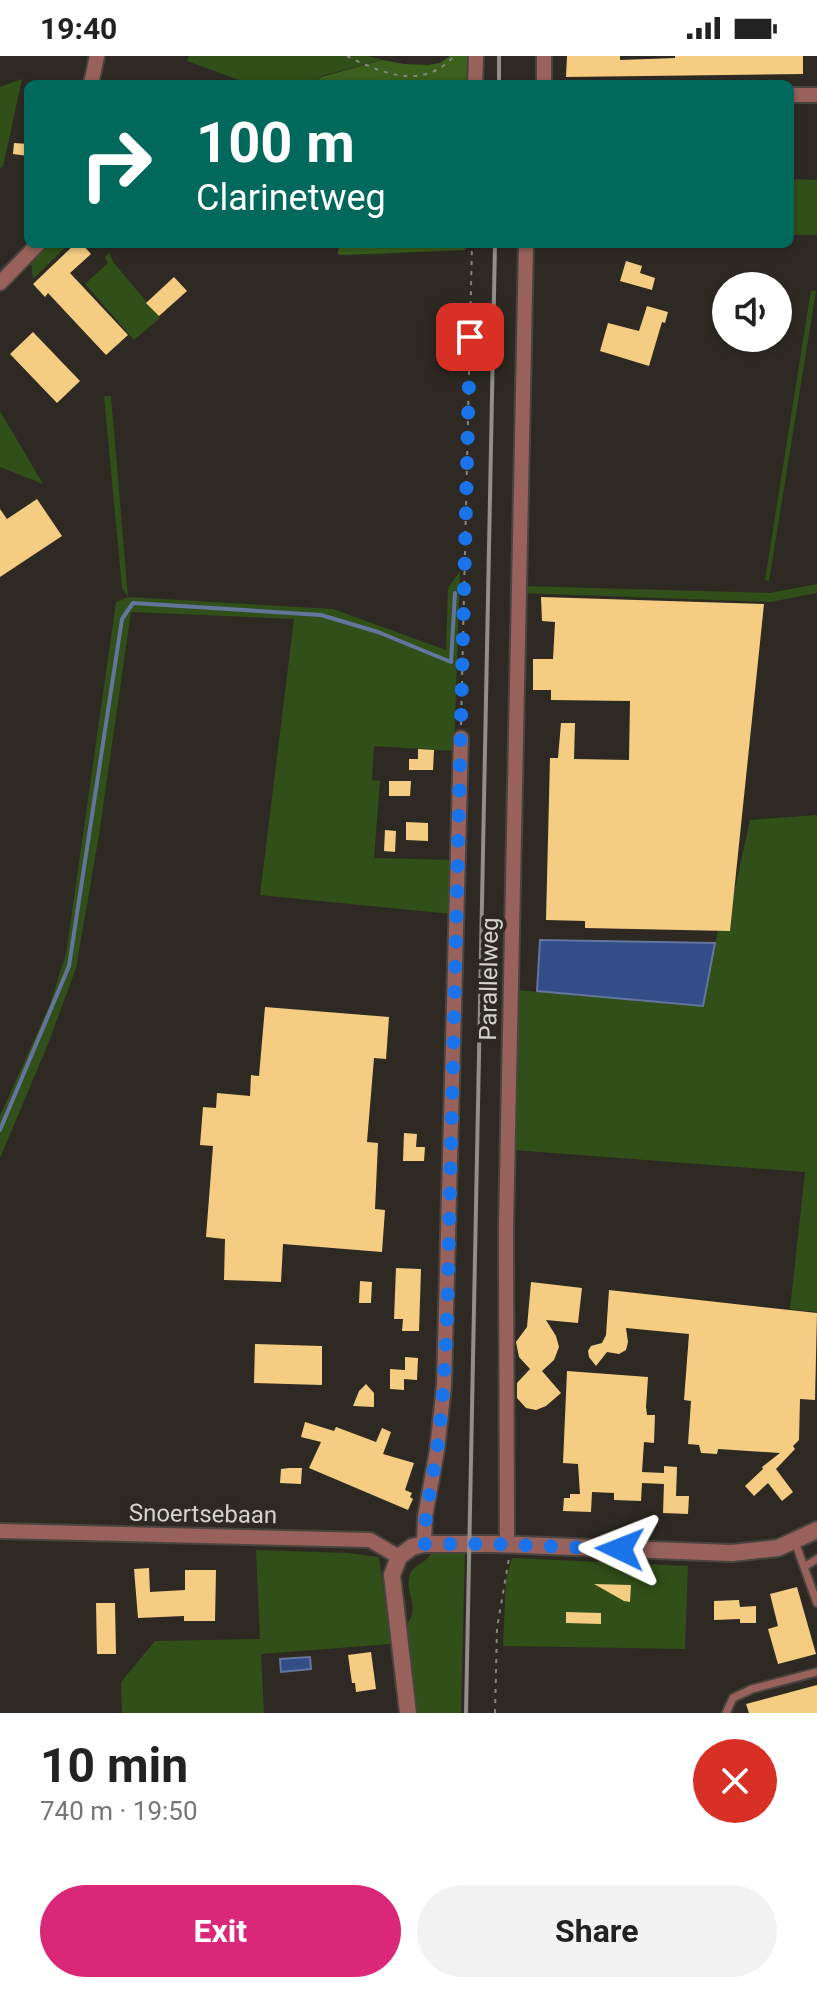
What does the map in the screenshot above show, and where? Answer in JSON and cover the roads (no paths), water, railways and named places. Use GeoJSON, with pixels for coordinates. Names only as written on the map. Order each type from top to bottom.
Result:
{"type":"FeatureCollection","features":[{"type":"Feature","properties":{"kind":"street"},"geometry":{"type":"LineString","coordinates":[[92,80],[97,56]]}},
{"type":"Feature","properties":{"kind":"street"},"geometry":{"type":"LineString","coordinates":[[475,80],[476,56]]}},
{"type":"Feature","properties":{"kind":"street"},"geometry":{"type":"LineString","coordinates":[[544,56],[544,80]]}},
{"type":"Feature","properties":{"kind":"street"},"geometry":{"type":"LineString","coordinates":[[794,95],[817,95]]}},
{"type":"Feature","properties":{"kind":"street"},"geometry":{"type":"LineString","coordinates":[[0,283],[34,248]]}},
{"type":"Feature","properties":{"kind":"street","name":"Parallelweg"},"geometry":{"type":"LineString","coordinates":[[507,1545],[506,1228],[526,248]]}},
{"type":"Feature","properties":{"kind":"street"},"geometry":{"type":"LineString","coordinates":[[424,1544],[444,1386],[461,738]]}},
{"type":"Feature","properties":{"kind":"street"},"geometry":{"type":"LineString","coordinates":[[408,1713],[392,1575],[399,1557],[412,1547],[424,1544],[507,1545],[732,1553],[760,1551],[795,1542],[817,1530]]}},
{"type":"Feature","properties":{"kind":"street","name":"Snoertsebaan"},"geometry":{"type":"LineString","coordinates":[[0,1531],[370,1540],[399,1557]]}},
{"type":"Feature","properties":{"kind":"lane"},"geometry":{"type":"LineString","coordinates":[[795,1542],[817,1603]]}},
{"type":"Feature","properties":{"kind":"lane"},"geometry":{"type":"LineString","coordinates":[[804,1567],[817,1559]]}},
{"type":"Feature","properties":{"kind":"lane"},"geometry":{"type":"LineString","coordinates":[[726,1713],[733,1698],[752,1689],[817,1672]]}},
{"type":"Feature","properties":{"kind":"water"},"geometry":{"type":"Polygon","coordinates":[[[540,940],[715,943],[703,1006],[537,991],[540,940]]]}},
{"type":"Feature","properties":{"kind":"water"},"geometry":{"type":"Polygon","coordinates":[[[310,1657],[311,1669],[281,1672],[280,1659],[310,1657]]]}},
{"type":"Feature","properties":{"kind":"waterway"},"geometry":{"type":"LineString","coordinates":[[0,1130],[69,966],[122,619],[133,603],[321,615],[378,632],[451,662],[455,593]]}},
{"type":"Feature","properties":{"kind":"railway"},"geometry":{"type":"LineString","coordinates":[[499,56],[499,80]]}},
{"type":"Feature","properties":{"kind":"railway"},"geometry":{"type":"LineString","coordinates":[[466,1713],[495,248]]}}]}
